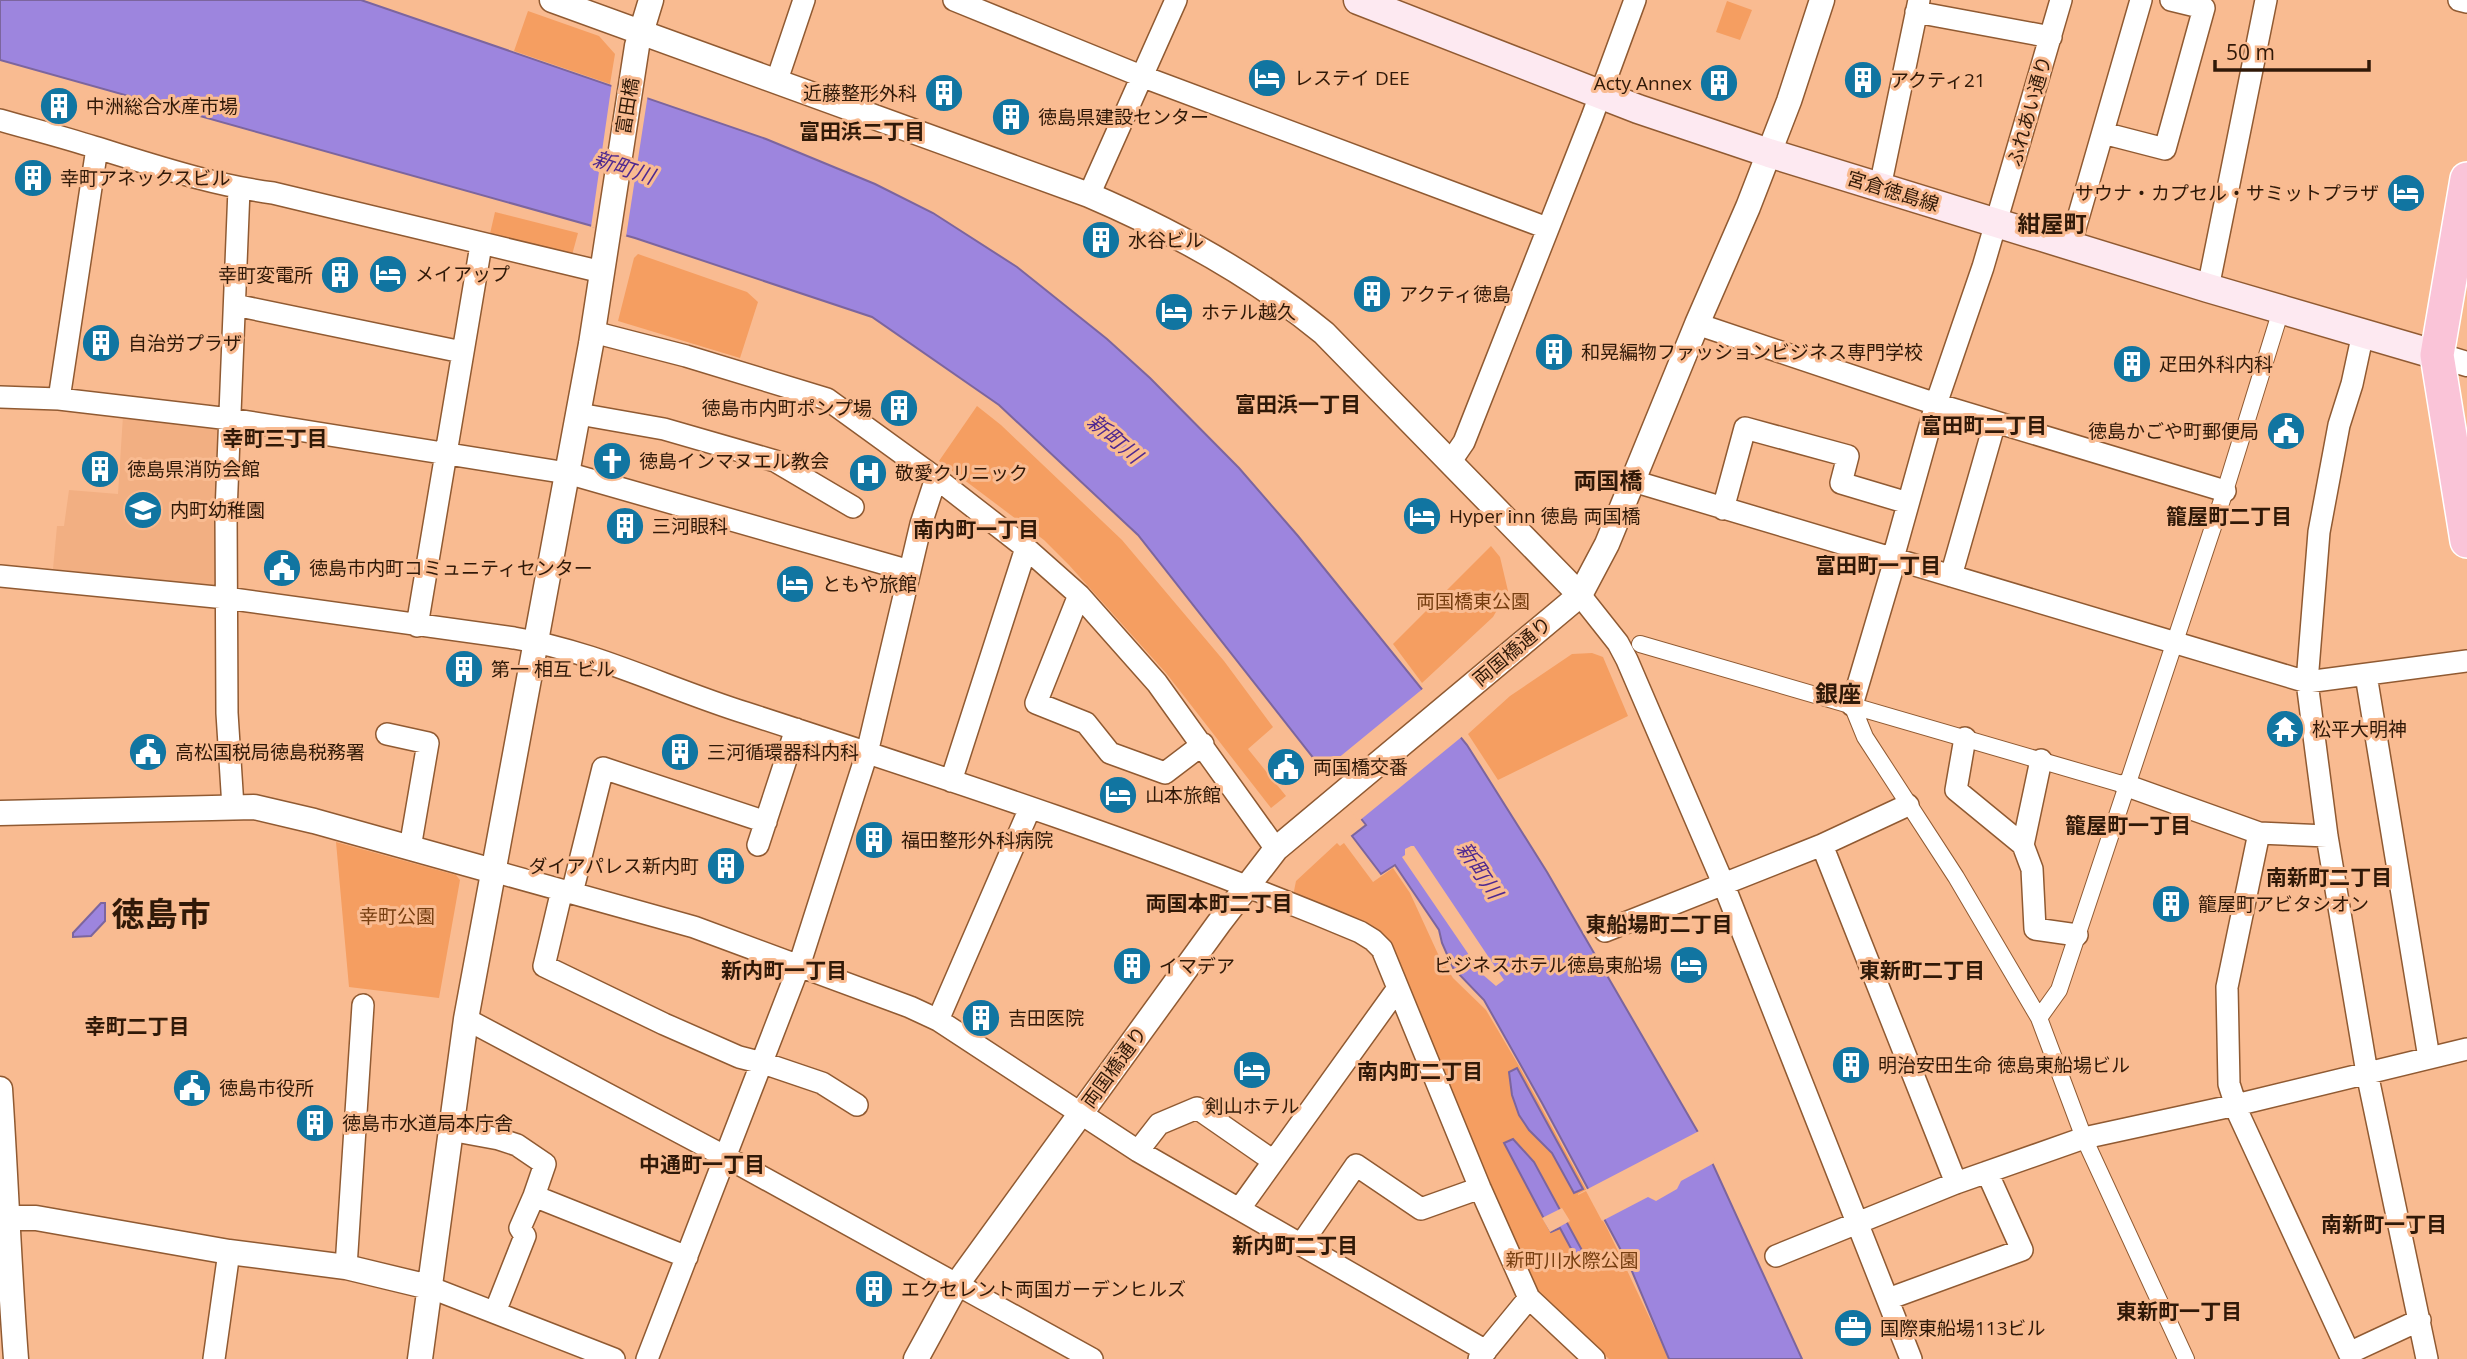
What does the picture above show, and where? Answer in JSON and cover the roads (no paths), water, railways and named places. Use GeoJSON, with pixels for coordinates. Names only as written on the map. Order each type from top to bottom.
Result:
{"type":"FeatureCollection","features":[{"type":"Feature","properties":{"kind":"highway"},"geometry":{"type":"LineString","coordinates":[[2467,179],[2452,359],[2467,541]]}},
{"type":"Feature","properties":{"kind":"main road","name":"宮倉徳島線"},"geometry":{"type":"LineString","coordinates":[[1358,0],[1600,95],[1769,153],[2208,288],[2452,359]]}},
{"type":"Feature","properties":{"kind":"street"},"geometry":{"type":"LineString","coordinates":[[552,0],[1089,195],[1162,228],[1215,257],[1298,312],[1351,359],[1580,595],[1628,660],[1723,883],[1911,1359]]}},
{"type":"Feature","properties":{"kind":"street","name":"富田橋"},"geometry":{"type":"LineString","coordinates":[[420,1359],[466,1019],[579,414],[634,63],[640,31],[651,0]]}},
{"type":"Feature","properties":{"kind":"street"},"geometry":{"type":"LineString","coordinates":[[777,80],[804,0]]}},
{"type":"Feature","properties":{"kind":"street"},"geometry":{"type":"LineString","coordinates":[[954,0],[1141,76],[1547,228]]}},
{"type":"Feature","properties":{"kind":"street"},"geometry":{"type":"LineString","coordinates":[[1089,195],[1176,0]]}},
{"type":"Feature","properties":{"kind":"street"},"geometry":{"type":"LineString","coordinates":[[1451,461],[1464,442],[1635,0]]}},
{"type":"Feature","properties":{"kind":"street"},"geometry":{"type":"LineString","coordinates":[[1580,595],[1607,544],[1769,153],[1822,0]]}},
{"type":"Feature","properties":{"kind":"street","name":"ふれあい通り"},"geometry":{"type":"LineString","coordinates":[[1852,705],[1892,570],[1893,558],[1936,404],[1996,223],[2062,0]]}},
{"type":"Feature","properties":{"kind":"street"},"geometry":{"type":"LineString","coordinates":[[2070,246],[2141,0]]}},
{"type":"Feature","properties":{"kind":"street"},"geometry":{"type":"LineString","coordinates":[[2103,133],[2165,149],[2204,8],[2194,3],[2171,0]]}},
{"type":"Feature","properties":{"kind":"street"},"geometry":{"type":"LineString","coordinates":[[2208,288],[2266,0]]}},
{"type":"Feature","properties":{"kind":"street"},"geometry":{"type":"LineString","coordinates":[[2459,0],[2467,2]]}},
{"type":"Feature","properties":{"kind":"street"},"geometry":{"type":"LineString","coordinates":[[1880,187],[1918,6],[2051,37]]}},
{"type":"Feature","properties":{"kind":"street"},"geometry":{"type":"LineString","coordinates":[[0,120],[239,189],[273,193],[602,272]]}},
{"type":"Feature","properties":{"kind":"street"},"geometry":{"type":"LineString","coordinates":[[59,399],[97,148]]}},
{"type":"Feature","properties":{"kind":"street"},"geometry":{"type":"LineString","coordinates":[[233,807],[228,713],[226,513],[239,189]]}},
{"type":"Feature","properties":{"kind":"street"},"geometry":{"type":"LineString","coordinates":[[417,626],[481,244]]}},
{"type":"Feature","properties":{"kind":"street"},"geometry":{"type":"LineString","coordinates":[[235,305],[463,352]]}},
{"type":"Feature","properties":{"kind":"street"},"geometry":{"type":"LineString","coordinates":[[2039,1018],[2059,990],[2225,491],[2281,310]]}},
{"type":"Feature","properties":{"kind":"street"},"geometry":{"type":"LineString","coordinates":[[1697,324],[1936,404],[2225,491]]}},
{"type":"Feature","properties":{"kind":"street"},"geometry":{"type":"LineString","coordinates":[[593,332],[686,356],[827,399],[936,478],[1026,548],[1079,596],[1157,683],[1276,849]]}},
{"type":"Feature","properties":{"kind":"street"},"geometry":{"type":"LineString","coordinates":[[2362,333],[2352,384],[2339,425],[2319,532],[2307,682],[2327,836],[2367,1073],[2427,1359]]}},
{"type":"Feature","properties":{"kind":"street"},"geometry":{"type":"LineString","coordinates":[[0,397],[59,399],[230,419],[567,473],[910,571]]}},
{"type":"Feature","properties":{"kind":"street"},"geometry":{"type":"LineString","coordinates":[[579,414],[664,429],[775,461],[853,507]]}},
{"type":"Feature","properties":{"kind":"street"},"geometry":{"type":"LineString","coordinates":[[1951,576],[1995,422]]}},
{"type":"Feature","properties":{"kind":"street"},"geometry":{"type":"LineString","coordinates":[[1723,509],[1745,428],[1848,456],[1841,483],[1908,503]]}},
{"type":"Feature","properties":{"kind":"street"},"geometry":{"type":"LineString","coordinates":[[647,1359],[799,966],[867,753],[921,524],[936,478]]}},
{"type":"Feature","properties":{"kind":"street"},"geometry":{"type":"LineString","coordinates":[[1633,481],[2307,682],[2467,661]]}},
{"type":"Feature","properties":{"kind":"street"},"geometry":{"type":"LineString","coordinates":[[951,781],[1026,548]]}},
{"type":"Feature","properties":{"kind":"street"},"geometry":{"type":"LineString","coordinates":[[0,576],[226,598],[555,646],[1030,808],[1327,918],[1373,940],[1382,949],[1480,1188],[1529,1298],[1594,1359]]}},
{"type":"Feature","properties":{"kind":"street","name":"両国橋通り"},"geometry":{"type":"LineString","coordinates":[[916,1359],[957,1284],[1245,887],[1276,849],[1580,595]]}},
{"type":"Feature","properties":{"kind":"street"},"geometry":{"type":"LineString","coordinates":[[1079,596],[1036,703],[1086,723],[1110,753],[1164,773],[1203,744]]}},
{"type":"Feature","properties":{"kind":"street"},"geometry":{"type":"LineString","coordinates":[[1640,643],[2125,785],[2259,833],[2327,836]]}},
{"type":"Feature","properties":{"kind":"street"},"geometry":{"type":"LineString","coordinates":[[2366,675],[2429,1058]]}},
{"type":"Feature","properties":{"kind":"street"},"geometry":{"type":"LineString","coordinates":[[1852,705],[1865,737],[1956,877],[2039,1018],[2084,1138],[2186,1359]]}},
{"type":"Feature","properties":{"kind":"street"},"geometry":{"type":"LineString","coordinates":[[758,845],[796,729]]}},
{"type":"Feature","properties":{"kind":"street"},"geometry":{"type":"LineString","coordinates":[[387,734],[428,743],[410,848]]}},
{"type":"Feature","properties":{"kind":"street"},"geometry":{"type":"LineString","coordinates":[[1965,738],[1956,790],[2023,845],[2032,869],[2035,929],[2077,935]]}},
{"type":"Feature","properties":{"kind":"street"},"geometry":{"type":"LineString","coordinates":[[2023,845],[2041,760]]}},
{"type":"Feature","properties":{"kind":"street"},"geometry":{"type":"LineString","coordinates":[[766,822],[606,762],[544,966],[739,1057],[822,1083],[857,1105]]}},
{"type":"Feature","properties":{"kind":"street"},"geometry":{"type":"LineString","coordinates":[[1605,932],[1822,845],[1908,806]]}},
{"type":"Feature","properties":{"kind":"street"},"geometry":{"type":"LineString","coordinates":[[0,813],[233,807],[264,809],[694,927],[910,1007],[938,1020],[1138,1151],[1302,1244],[1483,1355],[1529,1298]]}},
{"type":"Feature","properties":{"kind":"street"},"geometry":{"type":"LineString","coordinates":[[938,1020],[1030,808]]}},
{"type":"Feature","properties":{"kind":"street"},"geometry":{"type":"LineString","coordinates":[[2259,833],[2227,986],[2229,1084],[2349,1356],[2420,1320]]}},
{"type":"Feature","properties":{"kind":"street"},"geometry":{"type":"LineString","coordinates":[[1822,845],[1956,1183]]}},
{"type":"Feature","properties":{"kind":"street"},"geometry":{"type":"LineString","coordinates":[[1240,1208],[1398,988]]}},
{"type":"Feature","properties":{"kind":"street"},"geometry":{"type":"LineString","coordinates":[[346,1267],[363,1005]]}},
{"type":"Feature","properties":{"kind":"street"},"geometry":{"type":"LineString","coordinates":[[466,1019],[726,1157],[1092,1359]]}},
{"type":"Feature","properties":{"kind":"street"},"geometry":{"type":"LineString","coordinates":[[1776,1256],[1956,1183],[2084,1138],[2236,1105],[2467,1049]]}},
{"type":"Feature","properties":{"kind":"street"},"geometry":{"type":"LineString","coordinates":[[0,1089],[16,1359]]}},
{"type":"Feature","properties":{"kind":"street"},"geometry":{"type":"LineString","coordinates":[[1138,1151],[1159,1124],[1197,1108],[1272,1160]]}},
{"type":"Feature","properties":{"kind":"street"},"geometry":{"type":"LineString","coordinates":[[450,1130],[517,1145],[545,1164],[520,1228],[525,1236],[495,1312]]}},
{"type":"Feature","properties":{"kind":"street"},"geometry":{"type":"LineString","coordinates":[[1302,1244],[1356,1165],[1421,1209],[1480,1188]]}},
{"type":"Feature","properties":{"kind":"street"},"geometry":{"type":"LineString","coordinates":[[1888,1298],[2022,1250],[1987,1172]]}},
{"type":"Feature","properties":{"kind":"street"},"geometry":{"type":"LineString","coordinates":[[534,1196],[687,1257]]}},
{"type":"Feature","properties":{"kind":"street"},"geometry":{"type":"LineString","coordinates":[[8,1219],[36,1218],[229,1252],[346,1267],[429,1287],[614,1359]]}},
{"type":"Feature","properties":{"kind":"street"},"geometry":{"type":"LineString","coordinates":[[214,1359],[229,1252]]}},
{"type":"Feature","properties":{"kind":"water","name":"新町川"},"geometry":{"type":"Polygon","coordinates":[[[0,0],[361,0],[766,139],[875,184],[933,213],[1017,267],[1107,339],[1150,378],[1239,468],[1298,536],[1467,745],[1547,872],[1699,1134],[1802,1359],[1669,1359],[1631,1269],[1542,1103],[1484,1000],[1453,968],[1439,930],[1395,865],[1381,874],[1352,836],[1366,825],[1138,535],[999,405],[872,317],[635,238],[0,60],[0,0]]]}},
{"type":"Feature","properties":{"kind":"water"},"geometry":{"type":"Polygon","coordinates":[[[101,903],[105,903],[105,921],[91,936],[73,937],[73,933],[101,903]]]}},
{"type":"Feature","properties":{"kind":"water"},"geometry":{"type":"Polygon","coordinates":[[[1517,1068],[1583,1189],[1574,1193],[1552,1153],[1529,1130],[1519,1115],[1512,1095],[1509,1072],[1517,1068]]]}},
{"type":"Feature","properties":{"kind":"water"},"geometry":{"type":"Polygon","coordinates":[[[1513,1139],[1534,1162],[1590,1265],[1582,1269],[1560,1228],[1551,1232],[1504,1143],[1513,1139]]]}},
{"type":"Feature","properties":{"kind":"place","name":"レステイ DEE"},"geometry":{"type":"Point","coordinates":[1267,78]}},
{"type":"Feature","properties":{"kind":"place","name":"アクティ21"},"geometry":{"type":"Point","coordinates":[1863,80]}},
{"type":"Feature","properties":{"kind":"place","name":"Acty Annex"},"geometry":{"type":"Point","coordinates":[1719,83]}},
{"type":"Feature","properties":{"kind":"place","name":"近藤整形外科"},"geometry":{"type":"Point","coordinates":[944,93]}},
{"type":"Feature","properties":{"kind":"place","name":"中洲総合水産市場"},"geometry":{"type":"Point","coordinates":[59,106]}},
{"type":"Feature","properties":{"kind":"place","name":"徳島県建設センター"},"geometry":{"type":"Point","coordinates":[1011,117]}},
{"type":"Feature","properties":{"kind":"place","name":"幸町アネックスビル"},"geometry":{"type":"Point","coordinates":[33,178]}},
{"type":"Feature","properties":{"kind":"place","name":"サウナ・カプセル・サミットプラザ"},"geometry":{"type":"Point","coordinates":[2406,193]}},
{"type":"Feature","properties":{"kind":"place","name":"水谷ビル"},"geometry":{"type":"Point","coordinates":[1101,240]}},
{"type":"Feature","properties":{"kind":"place","name":"メイアップ"},"geometry":{"type":"Point","coordinates":[388,274]}},
{"type":"Feature","properties":{"kind":"place","name":"幸町変電所"},"geometry":{"type":"Point","coordinates":[340,275]}},
{"type":"Feature","properties":{"kind":"place","name":"アクティ徳島"},"geometry":{"type":"Point","coordinates":[1372,294]}},
{"type":"Feature","properties":{"kind":"place","name":"ホテル越久"},"geometry":{"type":"Point","coordinates":[1174,312]}},
{"type":"Feature","properties":{"kind":"place","name":"自治労プラザ"},"geometry":{"type":"Point","coordinates":[101,343]}},
{"type":"Feature","properties":{"kind":"place","name":"和晃編物ファッションビジネス専門学校"},"geometry":{"type":"Point","coordinates":[1554,352]}},
{"type":"Feature","properties":{"kind":"place","name":"疋田外科内科"},"geometry":{"type":"Point","coordinates":[2132,364]}},
{"type":"Feature","properties":{"kind":"place","name":"徳島市内町ポンプ場"},"geometry":{"type":"Point","coordinates":[899,408]}},
{"type":"Feature","properties":{"kind":"place","name":"徳島かごや町郵便局"},"geometry":{"type":"Point","coordinates":[2286,431]}},
{"type":"Feature","properties":{"kind":"place","name":"徳島インマヌエル教会"},"geometry":{"type":"Point","coordinates":[612,461]}},
{"type":"Feature","properties":{"kind":"place","name":"徳島県消防会館"},"geometry":{"type":"Point","coordinates":[100,469]}},
{"type":"Feature","properties":{"kind":"place","name":"敬愛クリニック"},"geometry":{"type":"Point","coordinates":[868,473]}},
{"type":"Feature","properties":{"kind":"place","name":"内町幼稚園"},"geometry":{"type":"Point","coordinates":[143,510]}},
{"type":"Feature","properties":{"kind":"place","name":"Hyper inn 徳島 両国橋"},"geometry":{"type":"Point","coordinates":[1422,516]}},
{"type":"Feature","properties":{"kind":"place","name":"三河眼科"},"geometry":{"type":"Point","coordinates":[625,526]}},
{"type":"Feature","properties":{"kind":"place","name":"徳島市内町コミュニティセンター"},"geometry":{"type":"Point","coordinates":[282,568]}},
{"type":"Feature","properties":{"kind":"place","name":"ともや旅館"},"geometry":{"type":"Point","coordinates":[795,584]}},
{"type":"Feature","properties":{"kind":"place","name":"第一 相互 ビル"},"geometry":{"type":"Point","coordinates":[464,669]}},
{"type":"Feature","properties":{"kind":"place","name":"松平大明神"},"geometry":{"type":"Point","coordinates":[2285,729]}},
{"type":"Feature","properties":{"kind":"place","name":"高松国税局徳島税務署"},"geometry":{"type":"Point","coordinates":[148,752]}},
{"type":"Feature","properties":{"kind":"place","name":"三河循環器科内科"},"geometry":{"type":"Point","coordinates":[680,752]}},
{"type":"Feature","properties":{"kind":"place","name":"両国橋交番"},"geometry":{"type":"Point","coordinates":[1286,767]}},
{"type":"Feature","properties":{"kind":"place","name":"山本旅館"},"geometry":{"type":"Point","coordinates":[1118,795]}},
{"type":"Feature","properties":{"kind":"place","name":"福田整形外科病院"},"geometry":{"type":"Point","coordinates":[874,840]}},
{"type":"Feature","properties":{"kind":"place","name":"ダイアパレス新内町"},"geometry":{"type":"Point","coordinates":[726,866]}},
{"type":"Feature","properties":{"kind":"place","name":"籠屋町アビタシオン"},"geometry":{"type":"Point","coordinates":[2171,904]}},
{"type":"Feature","properties":{"kind":"place","name":"ビジネスホテル徳島東船場"},"geometry":{"type":"Point","coordinates":[1689,965]}},
{"type":"Feature","properties":{"kind":"place","name":"イマデア"},"geometry":{"type":"Point","coordinates":[1132,966]}},
{"type":"Feature","properties":{"kind":"place","name":"吉田医院"},"geometry":{"type":"Point","coordinates":[981,1018]}},
{"type":"Feature","properties":{"kind":"place","name":"明治安田生命 徳島東船場ビル"},"geometry":{"type":"Point","coordinates":[1851,1065]}},
{"type":"Feature","properties":{"kind":"place","name":"剣山ホテル"},"geometry":{"type":"Point","coordinates":[1252,1070]}},
{"type":"Feature","properties":{"kind":"place","name":"徳島市役所"},"geometry":{"type":"Point","coordinates":[192,1088]}},
{"type":"Feature","properties":{"kind":"place","name":"徳島市水道局本庁舎"},"geometry":{"type":"Point","coordinates":[315,1123]}},
{"type":"Feature","properties":{"kind":"place","name":"エクセレント両国ガーデンヒルズ"},"geometry":{"type":"Point","coordinates":[874,1289]}},
{"type":"Feature","properties":{"kind":"place","name":"国際東船場113ビル"},"geometry":{"type":"Point","coordinates":[1853,1328]}},
{"type":"Feature","properties":{"kind":"district","name":"富田浜二丁目"},"geometry":{"type":"Point","coordinates":[862,131]}},
{"type":"Feature","properties":{"kind":"district","name":"紺屋町"},"geometry":{"type":"Point","coordinates":[2052,223]}},
{"type":"Feature","properties":{"kind":"district","name":"富田浜一丁目"},"geometry":{"type":"Point","coordinates":[1298,404]}},
{"type":"Feature","properties":{"kind":"district","name":"富田町二丁目"},"geometry":{"type":"Point","coordinates":[1984,425]}},
{"type":"Feature","properties":{"kind":"district","name":"幸町三丁目"},"geometry":{"type":"Point","coordinates":[275,438]}},
{"type":"Feature","properties":{"kind":"district","name":"両国橋"},"geometry":{"type":"Point","coordinates":[1608,480]}},
{"type":"Feature","properties":{"kind":"district","name":"籠屋町二丁目"},"geometry":{"type":"Point","coordinates":[2229,516]}},
{"type":"Feature","properties":{"kind":"district","name":"南内町一丁目"},"geometry":{"type":"Point","coordinates":[976,529]}},
{"type":"Feature","properties":{"kind":"district","name":"富田町一丁目"},"geometry":{"type":"Point","coordinates":[1878,565]}},
{"type":"Feature","properties":{"kind":"district","name":"銀座"},"geometry":{"type":"Point","coordinates":[1838,693]}},
{"type":"Feature","properties":{"kind":"district","name":"籠屋町一丁目"},"geometry":{"type":"Point","coordinates":[2128,825]}},
{"type":"Feature","properties":{"kind":"district","name":"南新町二丁目"},"geometry":{"type":"Point","coordinates":[2329,877]}},
{"type":"Feature","properties":{"kind":"district","name":"両国本町二丁目"},"geometry":{"type":"Point","coordinates":[1219,903]}},
{"type":"Feature","properties":{"kind":"district","name":"徳島市"},"geometry":{"type":"Point","coordinates":[161,913]}},
{"type":"Feature","properties":{"kind":"district","name":"東船場町二丁目"},"geometry":{"type":"Point","coordinates":[1659,924]}},
{"type":"Feature","properties":{"kind":"district","name":"新内町一丁目"},"geometry":{"type":"Point","coordinates":[784,970]}},
{"type":"Feature","properties":{"kind":"district","name":"東新町二丁目"},"geometry":{"type":"Point","coordinates":[1922,970]}},
{"type":"Feature","properties":{"kind":"district","name":"幸町二丁目"},"geometry":{"type":"Point","coordinates":[137,1026]}},
{"type":"Feature","properties":{"kind":"district","name":"南内町二丁目"},"geometry":{"type":"Point","coordinates":[1420,1071]}},
{"type":"Feature","properties":{"kind":"district","name":"中通町一丁目"},"geometry":{"type":"Point","coordinates":[702,1164]}},
{"type":"Feature","properties":{"kind":"district","name":"南新町一丁目"},"geometry":{"type":"Point","coordinates":[2384,1224]}},
{"type":"Feature","properties":{"kind":"district","name":"新内町二丁目"},"geometry":{"type":"Point","coordinates":[1295,1245]}},
{"type":"Feature","properties":{"kind":"district","name":"東新町一丁目"},"geometry":{"type":"Point","coordinates":[2179,1311]}},
{"type":"Feature","properties":{"kind":"park label","name":"両国橋東公園"},"geometry":{"type":"Point","coordinates":[1473,601]}},
{"type":"Feature","properties":{"kind":"park label","name":"幸町公園"},"geometry":{"type":"Point","coordinates":[397,916]}},
{"type":"Feature","properties":{"kind":"park label","name":"新町川水際公園"},"geometry":{"type":"Point","coordinates":[1572,1260]}}]}
